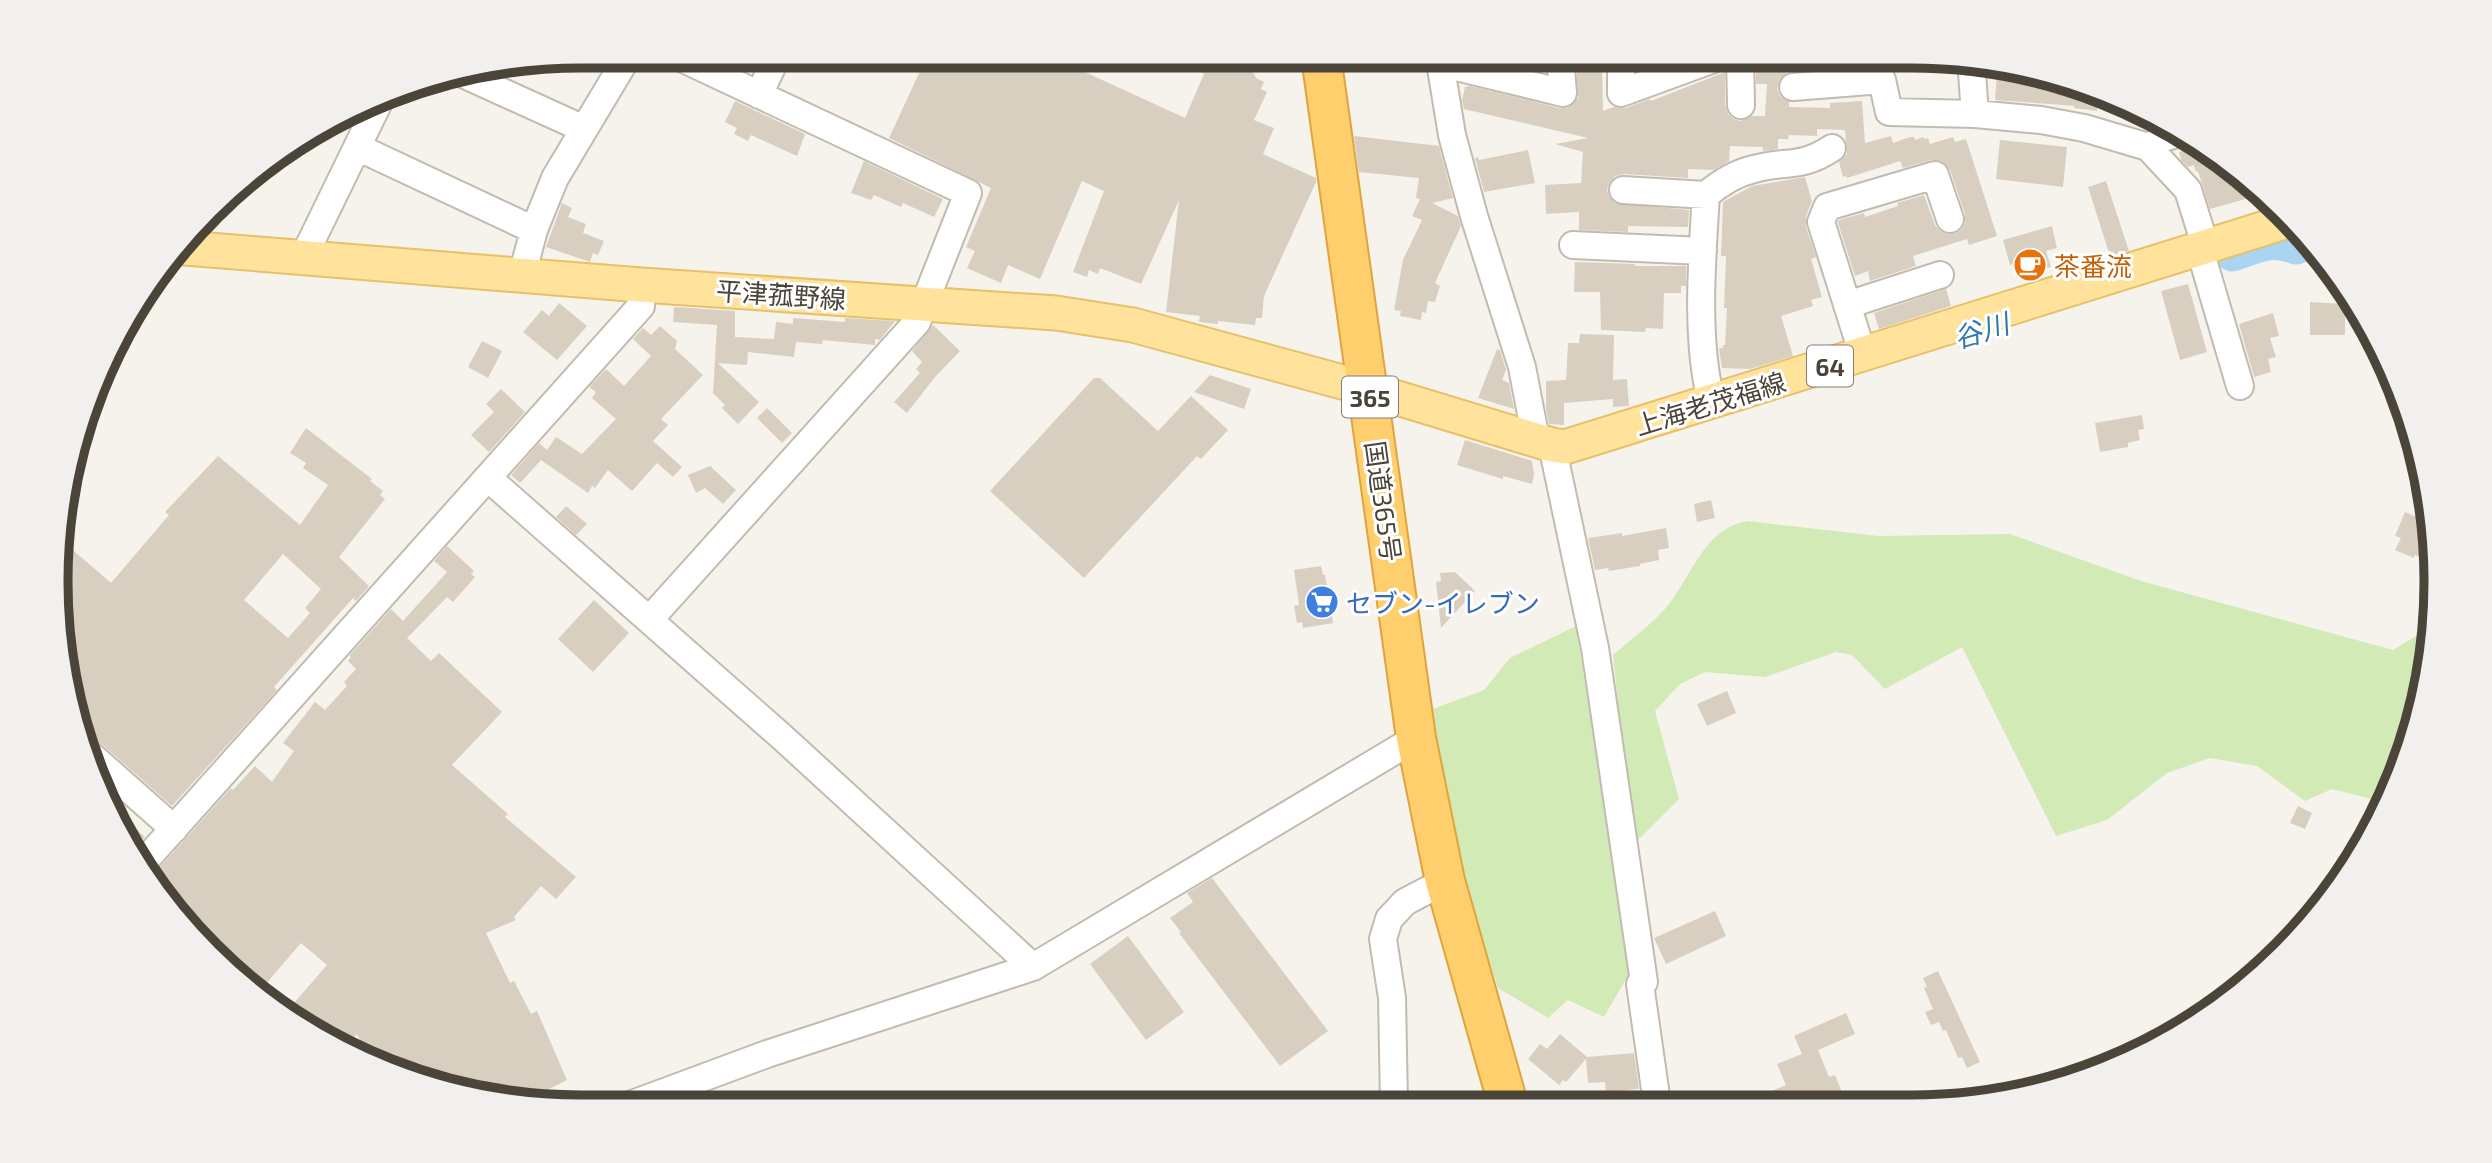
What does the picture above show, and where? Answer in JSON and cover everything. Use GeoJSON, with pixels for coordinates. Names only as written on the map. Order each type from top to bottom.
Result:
{"type":"FeatureCollection","features":[{"type":"Feature","properties":{"kind":"highway","name":"国道365号"},"geometry":{"type":"LineString","coordinates":[[1323,68],[1416,738],[1445,881],[1505,1095]]}},
{"type":"Feature","properties":{"kind":"main road","name":"上海老茂福線"},"geometry":{"type":"LineString","coordinates":[[1368,389],[1565,447],[1863,355],[2203,256],[2279,225]]}},
{"type":"Feature","properties":{"kind":"main road","name":"平津菰野線"},"geometry":{"type":"LineString","coordinates":[[191,249],[641,285],[1056,313],[1133,324],[1368,389]]}},
{"type":"Feature","properties":{"kind":"street"},"geometry":{"type":"LineString","coordinates":[[522,275],[534,230],[555,178],[621,68]]}},
{"type":"Feature","properties":{"kind":"street"},"geometry":{"type":"LineString","coordinates":[[650,620],[917,322],[968,193],[702,68]]}},
{"type":"Feature","properties":{"kind":"street"},"geometry":{"type":"LineString","coordinates":[[759,95],[771,68]]}},
{"type":"Feature","properties":{"kind":"street"},"geometry":{"type":"LineString","coordinates":[[1441,68],[1452,135],[1474,216],[1544,443],[1595,648],[1644,982],[1640,985],[1656,1095]]}},
{"type":"Feature","properties":{"kind":"street"},"geometry":{"type":"LineString","coordinates":[[1472,68],[1563,93],[1561,68]]}},
{"type":"Feature","properties":{"kind":"street"},"geometry":{"type":"LineString","coordinates":[[1621,68],[1621,93],[1689,68]]}},
{"type":"Feature","properties":{"kind":"street"},"geometry":{"type":"LineString","coordinates":[[1740,68],[1741,104]]}},
{"type":"Feature","properties":{"kind":"street"},"geometry":{"type":"LineString","coordinates":[[1837,68],[1838,83]]}},
{"type":"Feature","properties":{"kind":"street"},"geometry":{"type":"LineString","coordinates":[[1972,72],[1975,114]]}},
{"type":"Feature","properties":{"kind":"street"},"geometry":{"type":"LineString","coordinates":[[475,80],[584,129]]}},
{"type":"Feature","properties":{"kind":"street"},"geometry":{"type":"LineString","coordinates":[[1793,87],[1882,80],[1889,112],[1975,114],[2041,120],[2084,128],[2148,147],[2188,190],[2203,256],[2239,386]]}},
{"type":"Feature","properties":{"kind":"street"},"geometry":{"type":"LineString","coordinates":[[303,258],[374,112]]}},
{"type":"Feature","properties":{"kind":"street"},"geometry":{"type":"LineString","coordinates":[[2148,147],[2167,137]]}},
{"type":"Feature","properties":{"kind":"street"},"geometry":{"type":"LineString","coordinates":[[357,147],[534,230]]}},
{"type":"Feature","properties":{"kind":"street"},"geometry":{"type":"LineString","coordinates":[[1623,190],[1706,195],[1719,185],[1753,169],[1800,164],[1832,148]]}},
{"type":"Feature","properties":{"kind":"street"},"geometry":{"type":"LineString","coordinates":[[1863,355],[1821,222],[1828,207],[1935,175],[1950,219]]}},
{"type":"Feature","properties":{"kind":"street"},"geometry":{"type":"LineString","coordinates":[[1706,195],[1703,351],[1712,403]]}},
{"type":"Feature","properties":{"kind":"street"},"geometry":{"type":"LineString","coordinates":[[1573,245],[1703,251]]}},
{"type":"Feature","properties":{"kind":"street"},"geometry":{"type":"LineString","coordinates":[[1847,305],[1940,275]]}},
{"type":"Feature","properties":{"kind":"street"},"geometry":{"type":"LineString","coordinates":[[148,856],[641,306],[641,285]]}},
{"type":"Feature","properties":{"kind":"street"},"geometry":{"type":"LineString","coordinates":[[488,478],[650,620],[1033,967]]}},
{"type":"Feature","properties":{"kind":"street"},"geometry":{"type":"LineString","coordinates":[[656,1095],[767,1054],[1033,967],[1416,738]]}},
{"type":"Feature","properties":{"kind":"street"},"geometry":{"type":"LineString","coordinates":[[102,765],[174,829]]}},
{"type":"Feature","properties":{"kind":"street"},"geometry":{"type":"LineString","coordinates":[[1394,1095],[1392,998],[1383,939],[1389,919],[1405,902],[1445,881]]}},
{"type":"Feature","properties":{"kind":"green space"},"geometry":{"type":"Polygon","coordinates":[[[1748,521],[1878,536],[2010,534],[2141,581],[2393,650],[2421,633],[2414,682],[2397,746],[2375,800],[2332,789],[2305,801],[2257,766],[2210,758],[2167,773],[2107,820],[2056,836],[1962,647],[1885,689],[1852,655],[1836,652],[1765,677],[1705,672],[1680,684],[1655,711],[1679,799],[1633,845],[1613,655],[1663,611],[1710,542],[1733,525],[1748,521]]]}},
{"type":"Feature","properties":{"kind":"green space"},"geometry":{"type":"Polygon","coordinates":[[[1576,626],[1630,972],[1604,1017],[1568,1000],[1548,1018],[1498,988],[1454,847],[1427,711],[1484,690],[1510,658],[1576,626]]]}},
{"type":"Feature","properties":{"kind":"building"},"geometry":{"type":"Polygon","coordinates":[[[921,68],[1076,68],[1185,118],[1204,74],[1199,71],[1200,68],[1251,68],[1256,78],[1264,82],[1261,89],[1267,92],[1254,120],[1274,128],[1263,154],[1316,178],[1316,182],[1264,296],[1262,318],[1256,318],[1255,325],[1218,321],[1218,324],[1199,322],[1200,316],[1166,312],[1179,200],[1141,284],[1100,268],[1098,274],[1089,270],[1087,277],[1073,272],[1104,191],[1082,181],[1040,279],[1008,265],[1001,283],[967,268],[975,251],[966,247],[991,188],[889,138],[921,68]]]}},
{"type":"Feature","properties":{"kind":"building"},"geometry":{"type":"Polygon","coordinates":[[[1576,68],[1602,68],[1603,111],[1614,107],[1626,108],[1650,99],[1651,101],[1725,72],[1725,105],[1728,114],[1741,121],[1752,116],[1765,116],[1767,84],[1756,84],[1756,68],[1786,68],[1786,73],[1779,80],[1777,89],[1780,96],[1789,102],[1789,107],[1830,108],[1830,103],[1862,101],[1865,143],[1891,136],[1893,143],[1910,137],[1915,140],[1928,138],[1930,144],[1953,137],[1955,142],[1966,139],[1997,236],[1969,245],[1967,239],[1913,256],[1916,266],[1870,281],[1868,271],[1855,276],[1839,220],[1864,213],[1865,217],[1924,195],[1935,225],[1946,234],[1961,230],[1965,223],[1965,214],[1950,170],[1943,162],[1931,160],[1903,168],[1900,161],[1843,177],[1839,162],[1847,154],[1845,130],[1817,129],[1817,136],[1789,135],[1788,139],[1778,139],[1778,149],[1763,151],[1763,147],[1730,146],[1729,161],[1714,170],[1688,169],[1688,178],[1624,174],[1615,176],[1610,182],[1607,190],[1615,203],[1689,210],[1688,227],[1628,226],[1628,232],[1579,230],[1579,212],[1546,214],[1545,185],[1581,183],[1583,152],[1555,144],[1588,138],[1464,109],[1462,100],[1465,87],[1470,86],[1559,108],[1567,108],[1578,98],[1576,68]]]}},
{"type":"Feature","properties":{"kind":"building"},"geometry":{"type":"Polygon","coordinates":[[[1997,76],[2043,86],[2098,104],[2097,111],[2074,106],[1995,100],[1997,76]]]}},
{"type":"Feature","properties":{"kind":"building"},"geometry":{"type":"Polygon","coordinates":[[[735,101],[805,134],[797,156],[751,135],[748,141],[734,134],[737,128],[725,122],[735,101]]]}},
{"type":"Feature","properties":{"kind":"building"},"geometry":{"type":"Polygon","coordinates":[[[1354,136],[1439,146],[1453,198],[1432,203],[1458,216],[1461,226],[1435,283],[1440,286],[1435,302],[1428,301],[1426,313],[1422,312],[1421,320],[1400,316],[1401,311],[1394,310],[1403,260],[1422,220],[1412,216],[1420,199],[1416,198],[1419,178],[1359,172],[1354,136]]]}},
{"type":"Feature","properties":{"kind":"building"},"geometry":{"type":"Polygon","coordinates":[[[2000,140],[2067,147],[2063,187],[1996,179],[2000,140]]]}},
{"type":"Feature","properties":{"kind":"building"},"geometry":{"type":"Polygon","coordinates":[[[1528,150],[1535,183],[1484,192],[1475,158],[1478,157],[1479,160],[1528,150]]]}},
{"type":"Feature","properties":{"kind":"building"},"geometry":{"type":"Polygon","coordinates":[[[2187,150],[2196,155],[2251,198],[2210,209],[2198,171],[2196,172],[2194,165],[2188,167],[2181,160],[2179,152],[2187,150]]]}},
{"type":"Feature","properties":{"kind":"building"},"geometry":{"type":"Polygon","coordinates":[[[864,161],[943,199],[934,217],[903,203],[901,207],[874,195],[871,200],[851,193],[864,161]]]}},
{"type":"Feature","properties":{"kind":"building"},"geometry":{"type":"Polygon","coordinates":[[[1805,177],[1812,201],[1806,216],[1806,227],[1816,257],[1811,259],[1822,297],[1811,300],[1813,306],[1781,316],[1793,356],[1750,369],[1722,368],[1719,348],[1725,345],[1727,308],[1724,308],[1726,256],[1721,256],[1723,202],[1752,186],[1805,177]]]}},
{"type":"Feature","properties":{"kind":"building"},"geometry":{"type":"Polygon","coordinates":[[[2106,181],[2129,251],[2110,256],[2088,187],[2106,181]]]}},
{"type":"Feature","properties":{"kind":"building"},"geometry":{"type":"Polygon","coordinates":[[[562,203],[572,208],[568,217],[586,224],[583,233],[604,241],[598,255],[593,253],[590,262],[546,247],[562,203]]]}},
{"type":"Feature","properties":{"kind":"building"},"geometry":{"type":"Polygon","coordinates":[[[2052,226],[2057,248],[2046,251],[2051,267],[2018,276],[2014,264],[2010,265],[2003,240],[2052,226]]]}},
{"type":"Feature","properties":{"kind":"building"},"geometry":{"type":"Polygon","coordinates":[[[1575,262],[1686,266],[1686,286],[1681,286],[1681,293],[1664,293],[1663,329],[1646,328],[1645,332],[1601,330],[1600,292],[1574,292],[1575,262]]]}},
{"type":"Feature","properties":{"kind":"building"},"geometry":{"type":"Polygon","coordinates":[[[2188,284],[2207,352],[2180,360],[2161,291],[2188,284]]]}},
{"type":"Feature","properties":{"kind":"building"},"geometry":{"type":"Polygon","coordinates":[[[1946,289],[1951,306],[1879,329],[1874,313],[1946,289]]]}},
{"type":"Feature","properties":{"kind":"building"},"geometry":{"type":"Polygon","coordinates":[[[2310,302],[2342,304],[2345,309],[2345,335],[2310,335],[2310,302]]]}},
{"type":"Feature","properties":{"kind":"building"},"geometry":{"type":"Polygon","coordinates":[[[559,303],[587,326],[557,360],[523,332],[542,310],[549,316],[559,303]]]}},
{"type":"Feature","properties":{"kind":"building"},"geometry":{"type":"Polygon","coordinates":[[[674,307],[735,311],[735,337],[774,339],[776,322],[793,324],[793,318],[845,322],[845,318],[895,321],[880,340],[875,339],[875,345],[823,340],[822,344],[796,342],[794,357],[748,352],[747,365],[718,363],[759,402],[738,424],[722,408],[725,405],[713,393],[717,325],[673,322],[674,307]]]}},
{"type":"Feature","properties":{"kind":"building"},"geometry":{"type":"Polygon","coordinates":[[[2273,313],[2279,336],[2270,338],[2276,357],[2268,359],[2271,372],[2254,377],[2239,324],[2273,313]]]}},
{"type":"Feature","properties":{"kind":"building"},"geometry":{"type":"Polygon","coordinates":[[[933,325],[960,351],[935,377],[907,413],[894,402],[920,373],[916,369],[922,362],[912,351],[933,325]]]}},
{"type":"Feature","properties":{"kind":"building"},"geometry":{"type":"Polygon","coordinates":[[[660,326],[677,341],[675,349],[703,375],[661,419],[668,425],[653,441],[682,467],[673,477],[657,463],[632,491],[608,470],[588,493],[541,460],[520,483],[511,475],[539,443],[547,450],[556,437],[582,454],[616,419],[592,398],[596,392],[589,387],[606,369],[624,386],[651,356],[633,339],[643,328],[651,335],[660,326]]]}},
{"type":"Feature","properties":{"kind":"building"},"geometry":{"type":"Polygon","coordinates":[[[1580,334],[1614,335],[1613,380],[1627,379],[1629,406],[1613,407],[1613,399],[1564,403],[1564,425],[1549,424],[1546,381],[1566,380],[1568,343],[1579,343],[1580,334]]]}},
{"type":"Feature","properties":{"kind":"building"},"geometry":{"type":"Polygon","coordinates":[[[482,341],[502,351],[488,378],[468,367],[482,341]]]}},
{"type":"Feature","properties":{"kind":"building"},"geometry":{"type":"Polygon","coordinates":[[[1497,349],[1500,350],[1506,370],[1502,380],[1509,383],[1514,409],[1478,398],[1497,349]]]}},
{"type":"Feature","properties":{"kind":"building"},"geometry":{"type":"Polygon","coordinates":[[[1210,375],[1251,389],[1244,409],[1194,392],[1210,375]]]}},
{"type":"Feature","properties":{"kind":"building"},"geometry":{"type":"Polygon","coordinates":[[[1094,378],[1100,378],[1158,431],[1191,396],[1228,430],[1201,459],[1197,456],[1084,578],[990,491],[1094,378]]]}},
{"type":"Feature","properties":{"kind":"building"},"geometry":{"type":"Polygon","coordinates":[[[501,389],[525,412],[489,452],[471,435],[494,412],[486,404],[501,389]]]}},
{"type":"Feature","properties":{"kind":"building"},"geometry":{"type":"Polygon","coordinates":[[[767,408],[792,433],[782,443],[757,418],[767,408]]]}},
{"type":"Feature","properties":{"kind":"building"},"geometry":{"type":"Polygon","coordinates":[[[2142,415],[2144,429],[2138,430],[2140,440],[2128,443],[2128,447],[2100,452],[2095,423],[2142,415]]]}},
{"type":"Feature","properties":{"kind":"building"},"geometry":{"type":"Polygon","coordinates":[[[306,428],[372,479],[370,481],[383,491],[380,495],[385,499],[339,557],[369,586],[356,601],[353,598],[274,687],[277,690],[172,806],[104,746],[94,743],[78,682],[73,648],[69,615],[69,547],[111,583],[169,515],[165,512],[218,456],[300,525],[328,485],[303,468],[306,463],[290,453],[306,428]],[[283,554],[244,600],[288,638],[310,613],[305,608],[321,589],[283,554]]]}},
{"type":"Feature","properties":{"kind":"building"},"geometry":{"type":"Polygon","coordinates":[[[1465,440],[1532,461],[1532,484],[1503,476],[1503,479],[1457,465],[1465,440]]]}},
{"type":"Feature","properties":{"kind":"building"},"geometry":{"type":"Polygon","coordinates":[[[710,466],[736,490],[723,504],[705,488],[696,493],[688,475],[710,466]]]}},
{"type":"Feature","properties":{"kind":"building"},"geometry":{"type":"Polygon","coordinates":[[[1711,500],[1715,518],[1697,522],[1694,504],[1711,500]]]}},
{"type":"Feature","properties":{"kind":"building"},"geometry":{"type":"Polygon","coordinates":[[[566,506],[587,524],[576,535],[556,517],[566,506]]]}},
{"type":"Feature","properties":{"kind":"building"},"geometry":{"type":"Polygon","coordinates":[[[2405,512],[2419,518],[2423,558],[2415,555],[2414,558],[2395,550],[2401,538],[2395,536],[2405,512]]]}},
{"type":"Feature","properties":{"kind":"building"},"geometry":{"type":"Polygon","coordinates":[[[1666,528],[1669,548],[1658,550],[1659,560],[1609,571],[1608,568],[1595,570],[1588,538],[1622,533],[1622,536],[1666,528]]]}},
{"type":"Feature","properties":{"kind":"building"},"geometry":{"type":"Polygon","coordinates":[[[447,546],[474,571],[471,574],[475,577],[453,602],[447,597],[407,638],[431,661],[439,653],[502,712],[452,765],[508,814],[505,817],[576,877],[556,899],[541,886],[514,917],[516,920],[486,933],[510,983],[514,981],[531,1014],[537,1011],[567,1080],[541,1093],[481,1085],[417,1068],[363,1046],[357,1034],[351,1040],[325,1026],[292,1005],[327,965],[301,943],[265,985],[196,920],[157,870],[231,788],[233,790],[255,766],[272,782],[294,751],[283,743],[315,702],[325,710],[347,686],[344,682],[356,669],[348,661],[351,657],[349,656],[391,609],[403,621],[447,572],[434,561],[447,546]]]}},
{"type":"Feature","properties":{"kind":"building"},"geometry":{"type":"Polygon","coordinates":[[[1321,566],[1333,623],[1303,628],[1302,622],[1297,623],[1294,606],[1299,605],[1294,570],[1321,566]]]}},
{"type":"Feature","properties":{"kind":"building"},"geometry":{"type":"Polygon","coordinates":[[[1455,572],[1475,591],[1441,628],[1436,582],[1441,581],[1440,573],[1455,572]]]}},
{"type":"Feature","properties":{"kind":"building"},"geometry":{"type":"Polygon","coordinates":[[[594,600],[629,633],[593,672],[558,639],[594,600]]]}},
{"type":"Feature","properties":{"kind":"building"},"geometry":{"type":"Polygon","coordinates":[[[1727,691],[1736,713],[1707,726],[1697,704],[1727,691]]]}},
{"type":"Feature","properties":{"kind":"building"},"geometry":{"type":"Polygon","coordinates":[[[2298,806],[2312,813],[2305,829],[2290,823],[2298,806]]]}},
{"type":"Feature","properties":{"kind":"building"},"geometry":{"type":"Polygon","coordinates":[[[128,821],[145,837],[140,843],[128,821]]]}},
{"type":"Feature","properties":{"kind":"building"},"geometry":{"type":"Polygon","coordinates":[[[1212,878],[1328,1031],[1280,1066],[1170,918],[1193,902],[1187,893],[1212,878]]]}},
{"type":"Feature","properties":{"kind":"building"},"geometry":{"type":"Polygon","coordinates":[[[1715,911],[1726,936],[1666,964],[1654,938],[1715,911]]]}},
{"type":"Feature","properties":{"kind":"building"},"geometry":{"type":"Polygon","coordinates":[[[1128,936],[1184,1012],[1146,1040],[1090,964],[1128,936]]]}},
{"type":"Feature","properties":{"kind":"building"},"geometry":{"type":"Polygon","coordinates":[[[1938,971],[1980,1062],[1967,1068],[1962,1057],[1958,1058],[1946,1030],[1943,1031],[1939,1022],[1931,1025],[1925,1012],[1933,1009],[1924,988],[1927,987],[1923,978],[1938,971]]]}},
{"type":"Feature","properties":{"kind":"building"},"geometry":{"type":"Polygon","coordinates":[[[1846,1013],[1855,1034],[1818,1050],[1829,1077],[1835,1075],[1843,1095],[1762,1095],[1786,1085],[1777,1064],[1802,1054],[1794,1036],[1846,1013]]]}},
{"type":"Feature","properties":{"kind":"building"},"geometry":{"type":"Polygon","coordinates":[[[1560,1034],[1587,1057],[1634,1053],[1639,1089],[1606,1092],[1605,1082],[1588,1083],[1586,1059],[1566,1082],[1563,1080],[1559,1085],[1528,1059],[1540,1044],[1547,1049],[1560,1034]]]}},
{"type":"Feature","properties":{"kind":"waterway","name":"谷川"},"geometry":{"type":"LineString","coordinates":[[2232,255],[2271,244],[2299,247]]}},
{"type":"Feature","properties":{"kind":"place","name":"茶番流"},"geometry":{"type":"Point","coordinates":[2030,265]}},
{"type":"Feature","properties":{"kind":"place","name":"セブン-イレブン"},"geometry":{"type":"Point","coordinates":[1322,602]}}]}
